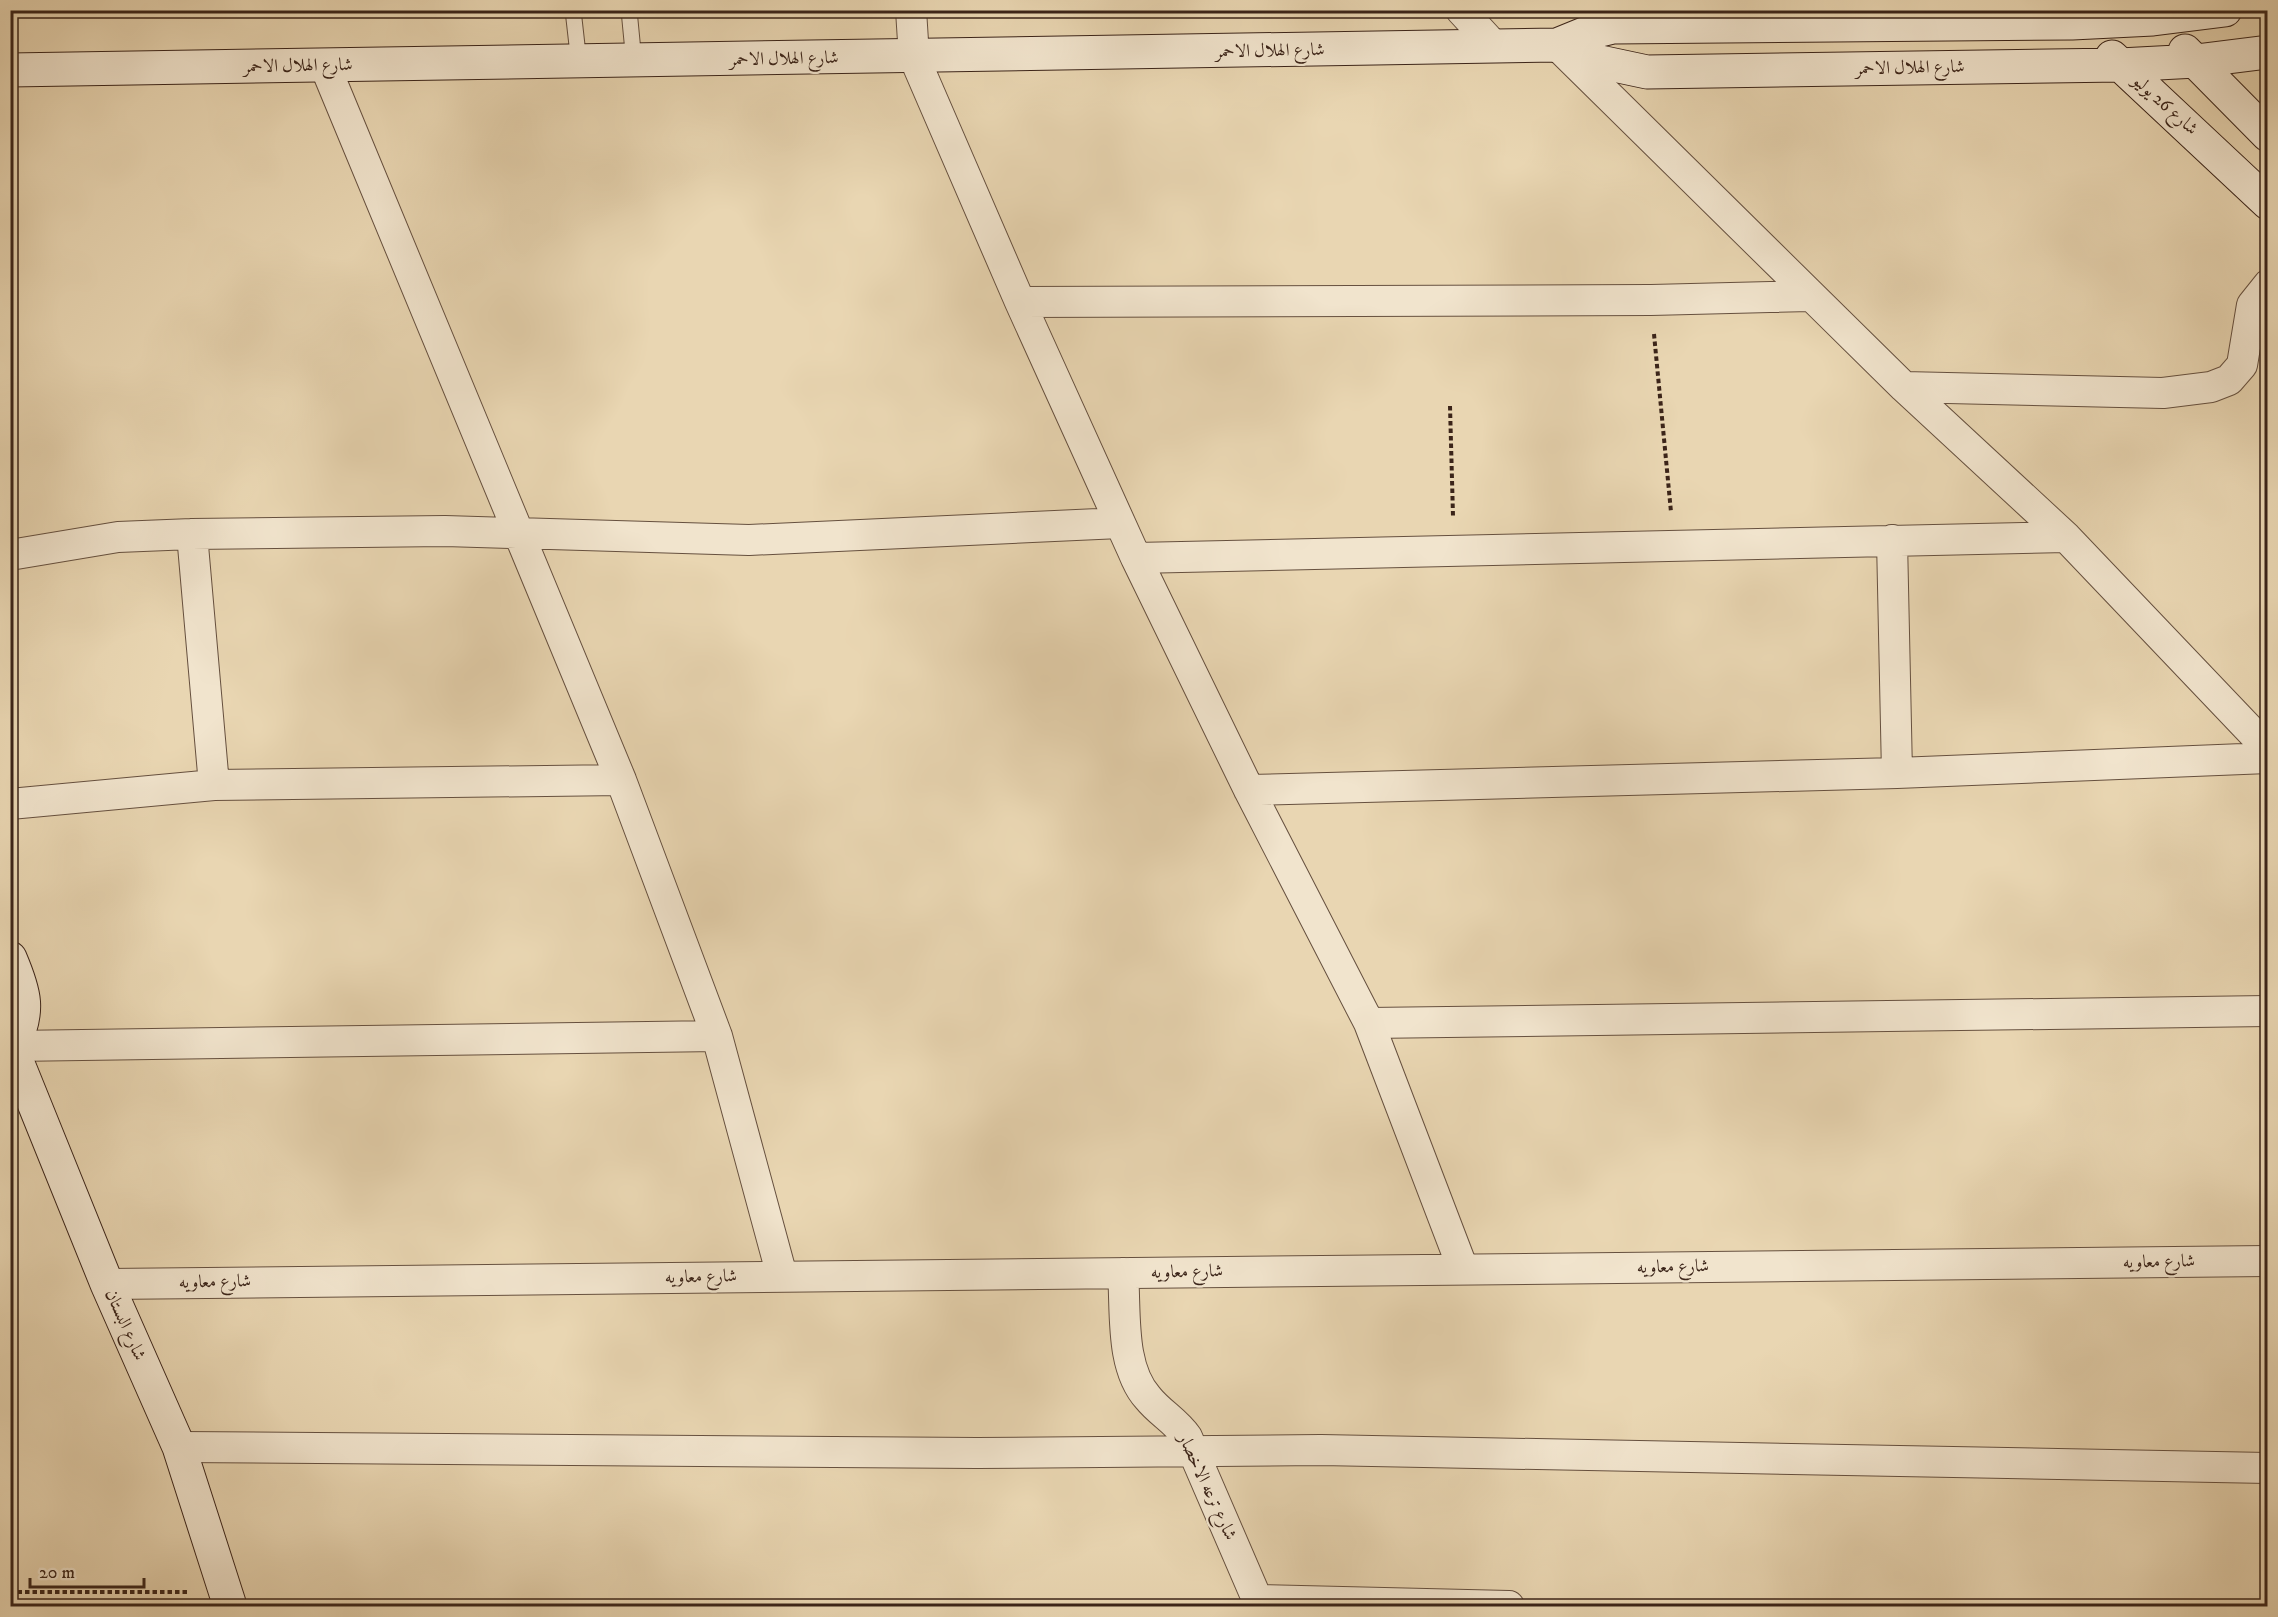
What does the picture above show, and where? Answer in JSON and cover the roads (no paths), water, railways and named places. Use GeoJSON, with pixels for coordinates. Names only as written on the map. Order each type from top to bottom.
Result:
{"type":"FeatureCollection","features":[{"type":"Feature","properties":{"kind":"street"},"geometry":{"type":"LineString","coordinates":[[911,10],[914,57],[1020,302],[1136,558],[1249,790],[1369,1023],[1463,1269]]}},
{"type":"Feature","properties":{"kind":"street"},"geometry":{"type":"LineString","coordinates":[[1461,10],[1494,46]]}},
{"type":"Feature","properties":{"kind":"street","name":"شارع الهلال الاحمر"},"geometry":{"type":"LineString","coordinates":[[10,70],[579,63],[1557,45],[1584,34],[1613,27],[2149,15],[2225,10]]}},
{"type":"Feature","properties":{"kind":"street"},"geometry":{"type":"LineString","coordinates":[[2149,15],[2268,135]]}},
{"type":"Feature","properties":{"kind":"street","name":"شارع 26 يوليو"},"geometry":{"type":"LineString","coordinates":[[2066,17],[2121,65],[2268,203]]}},
{"type":"Feature","properties":{"kind":"street","name":"شارع الهلال الاحمر"},"geometry":{"type":"LineString","coordinates":[[1557,45],[1586,59],[1647,72],[2121,65],[2196,61],[2268,52]]}},
{"type":"Feature","properties":{"kind":"street"},"geometry":{"type":"LineString","coordinates":[[1557,45],[1904,387],[2066,537],[2268,749]]}},
{"type":"Feature","properties":{"kind":"street"},"geometry":{"type":"LineString","coordinates":[[325,66],[621,780],[717,1036],[782,1276]]}},
{"type":"Feature","properties":{"kind":"street"},"geometry":{"type":"LineString","coordinates":[[1904,387],[2163,393],[2211,387],[2229,380],[2242,365],[2252,305],[2268,285]]}},
{"type":"Feature","properties":{"kind":"street"},"geometry":{"type":"LineString","coordinates":[[1020,302],[1651,300],[1810,296]]}},
{"type":"Feature","properties":{"kind":"street"},"geometry":{"type":"LineString","coordinates":[[10,555],[118,537],[192,534],[445,531],[749,540],[1120,523]]}},
{"type":"Feature","properties":{"kind":"street"},"geometry":{"type":"LineString","coordinates":[[192,534],[214,785]]}},
{"type":"Feature","properties":{"kind":"street"},"geometry":{"type":"LineString","coordinates":[[1136,558],[2066,537]]}},
{"type":"Feature","properties":{"kind":"street"},"geometry":{"type":"LineString","coordinates":[[1892,540],[1897,773]]}},
{"type":"Feature","properties":{"kind":"street"},"geometry":{"type":"LineString","coordinates":[[1249,790],[1897,773],[2268,758]]}},
{"type":"Feature","properties":{"kind":"street"},"geometry":{"type":"LineString","coordinates":[[10,804],[214,785],[621,780]]}},
{"type":"Feature","properties":{"kind":"street"},"geometry":{"type":"LineString","coordinates":[[10,958],[26,1003],[23,1026],[12,1045]]}},
{"type":"Feature","properties":{"kind":"street"},"geometry":{"type":"LineString","coordinates":[[1369,1023],[2268,1011]]}},
{"type":"Feature","properties":{"kind":"street"},"geometry":{"type":"LineString","coordinates":[[12,1045],[717,1036]]}},
{"type":"Feature","properties":{"kind":"street","name":"شارع البستان"},"geometry":{"type":"LineString","coordinates":[[12,1045],[107,1284],[179,1447],[228,1599]]}},
{"type":"Feature","properties":{"kind":"street","name":"شارع معاويه"},"geometry":{"type":"LineString","coordinates":[[107,1284],[2268,1261]]}},
{"type":"Feature","properties":{"kind":"street","name":"شارع ترعه الاخصار"},"geometry":{"type":"LineString","coordinates":[[1123,1273],[1130,1363],[1137,1382],[1148,1398],[1177,1423],[1194,1453],[1258,1603]]}},
{"type":"Feature","properties":{"kind":"street"},"geometry":{"type":"LineString","coordinates":[[179,1447],[1194,1453],[1333,1450],[2268,1468]]}},
{"type":"Feature","properties":{"kind":"street"},"geometry":{"type":"LineString","coordinates":[[1258,1603],[1509,1606]]}},
{"type":"Feature","properties":{"kind":"lane"},"geometry":{"type":"LineString","coordinates":[[573,10],[579,63]]}},
{"type":"Feature","properties":{"kind":"lane"},"geometry":{"type":"LineString","coordinates":[[629,10],[634,62]]}}]}
